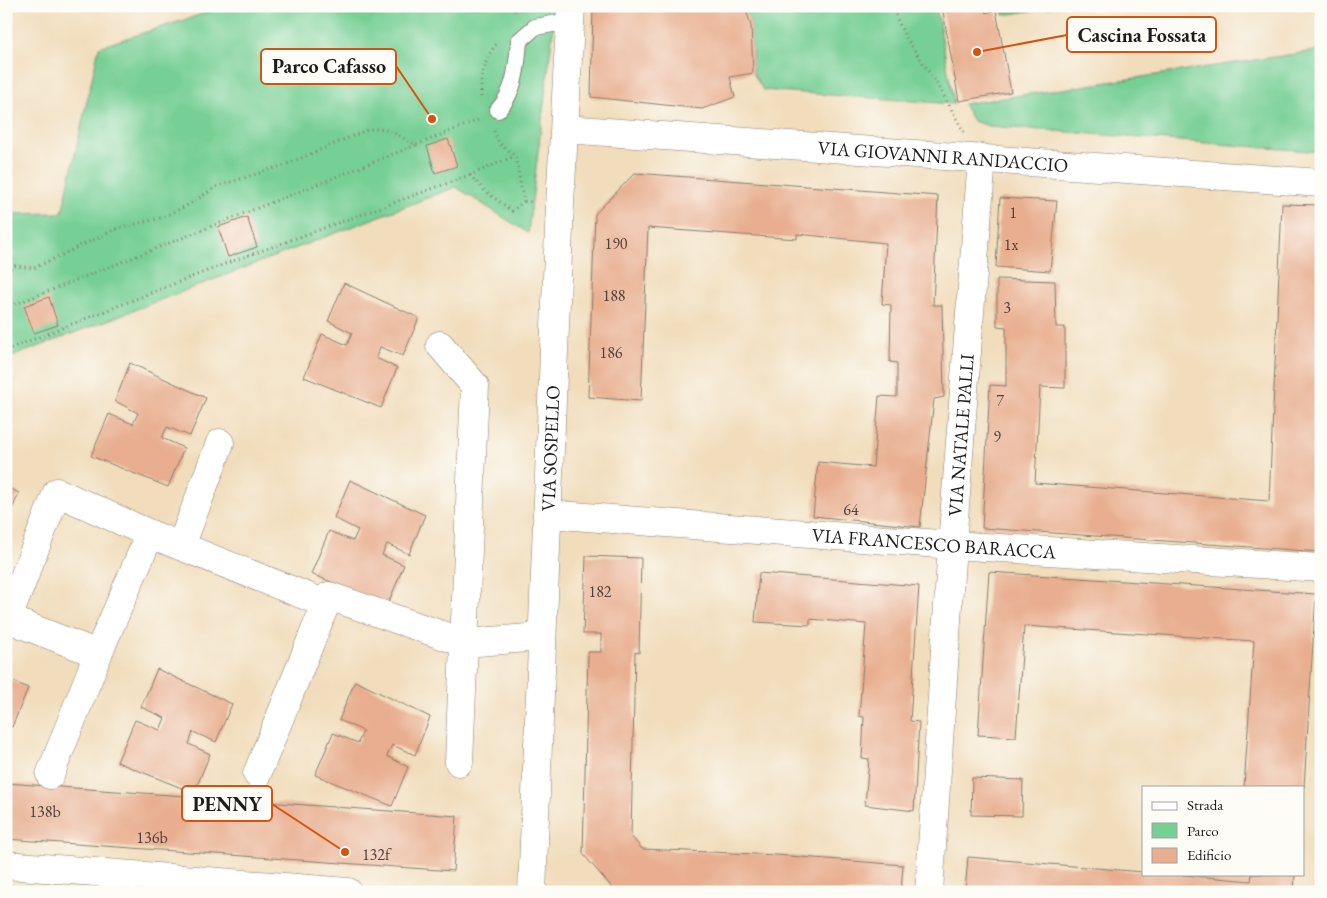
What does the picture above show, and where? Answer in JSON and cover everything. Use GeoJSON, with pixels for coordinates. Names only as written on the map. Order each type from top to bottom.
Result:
{"type":"FeatureCollection","features":[{"type":"Feature","properties":{"kind":"street","name":"VIA SOSPELLO"},"geometry":{"type":"LineString","coordinates":[[532,892],[560,204],[571,14]]}},
{"type":"Feature","properties":{"kind":"street","name":"VIA GIOVANNI RANDACCIO"},"geometry":{"type":"LineString","coordinates":[[565,129],[1321,183]]}},
{"type":"Feature","properties":{"kind":"street","name":"VIA NATALE PALLI"},"geometry":{"type":"LineString","coordinates":[[929,892],[978,158]]}},
{"type":"Feature","properties":{"kind":"street"},"geometry":{"type":"LineString","coordinates":[[440,345],[475,386],[459,762]]}},
{"type":"Feature","properties":{"kind":"street"},"geometry":{"type":"LineString","coordinates":[[181,546],[220,442]]}},
{"type":"Feature","properties":{"kind":"street"},"geometry":{"type":"LineString","coordinates":[[98,654],[7,618],[57,492],[150,534],[326,604]]}},
{"type":"Feature","properties":{"kind":"street","name":"VIA FRANCESCO BARACCA"},"geometry":{"type":"LineString","coordinates":[[547,514],[952,545],[1321,568]]}},
{"type":"Feature","properties":{"kind":"street"},"geometry":{"type":"LineString","coordinates":[[50,775],[98,654],[150,534]]}},
{"type":"Feature","properties":{"kind":"street"},"geometry":{"type":"LineString","coordinates":[[257,774],[329,596],[465,643],[541,638]]}},
{"type":"Feature","properties":{"kind":"street"},"geometry":{"type":"LineString","coordinates":[[6,865],[348,892]]}},
{"type":"Feature","properties":{"kind":"lane"},"geometry":{"type":"LineString","coordinates":[[493,117],[504,104],[517,74],[519,41],[535,27],[571,14]]}},
{"type":"Feature","properties":{"kind":"path"},"geometry":{"type":"LineString","coordinates":[[891,6],[905,36],[960,121],[978,158]]}},
{"type":"Feature","properties":{"kind":"path"},"geometry":{"type":"LineString","coordinates":[[6,308],[416,144],[493,117],[499,143],[515,156],[524,200]]}},
{"type":"Feature","properties":{"kind":"path"},"geometry":{"type":"LineString","coordinates":[[6,270],[15,266],[34,268],[118,228],[161,218],[190,204],[216,187],[287,164],[367,130],[378,128],[392,130],[416,144]]}},
{"type":"Feature","properties":{"kind":"path"},"geometry":{"type":"LineString","coordinates":[[6,350],[222,265],[470,175],[515,156]]}},
{"type":"Feature","properties":{"kind":"path"},"geometry":{"type":"LineString","coordinates":[[470,175],[484,190],[512,211],[524,200],[560,204]]}},
{"type":"Feature","properties":{"kind":"green space"},"geometry":{"type":"Polygon","coordinates":[[[228,6],[517,6],[517,10],[532,6],[556,6],[528,233],[456,187],[6,359],[6,214],[62,213],[99,47],[228,6]]]}},
{"type":"Feature","properties":{"kind":"green space"},"geometry":{"type":"Polygon","coordinates":[[[745,6],[936,6],[954,104],[763,90],[753,73],[751,26],[745,6]]]}},
{"type":"Feature","properties":{"kind":"green space"},"geometry":{"type":"Polygon","coordinates":[[[1003,6],[1060,6],[1004,15],[1003,6]]]}},
{"type":"Feature","properties":{"kind":"green space"},"geometry":{"type":"Polygon","coordinates":[[[1321,50],[1321,152],[989,126],[973,121],[963,104],[1321,50]]]}},
{"type":"Feature","properties":{"kind":"building"},"geometry":{"type":"Polygon","coordinates":[[[593,6],[745,6],[751,26],[753,73],[730,77],[735,97],[702,109],[591,97],[593,6]]]}},
{"type":"Feature","properties":{"kind":"building"},"geometry":{"type":"Polygon","coordinates":[[[942,6],[984,6],[986,13],[996,10],[1011,92],[959,101],[942,6]]]}},
{"type":"Feature","properties":{"kind":"building"},"geometry":{"type":"Polygon","coordinates":[[[448,139],[457,166],[435,173],[427,146],[448,139]]]}},
{"type":"Feature","properties":{"kind":"building"},"geometry":{"type":"Polygon","coordinates":[[[635,173],[938,196],[933,305],[942,305],[944,397],[934,399],[920,527],[813,516],[818,462],[873,467],[879,396],[897,397],[897,363],[890,362],[891,305],[882,304],[886,243],[797,234],[797,239],[648,228],[641,401],[588,397],[595,214],[635,173]]]}},
{"type":"Feature","properties":{"kind":"building"},"geometry":{"type":"Polygon","coordinates":[[[1000,198],[1057,201],[1050,271],[996,267],[1000,198]]]}},
{"type":"Feature","properties":{"kind":"building"},"geometry":{"type":"Polygon","coordinates":[[[1282,204],[1321,205],[1321,552],[982,528],[990,385],[1006,386],[1006,327],[997,326],[997,279],[1055,281],[1056,327],[1065,327],[1065,388],[1040,387],[1035,483],[1269,501],[1282,204]]]}},
{"type":"Feature","properties":{"kind":"building"},"geometry":{"type":"Polygon","coordinates":[[[247,217],[257,247],[228,257],[218,227],[247,217]]]}},
{"type":"Feature","properties":{"kind":"building"},"geometry":{"type":"Polygon","coordinates":[[[344,283],[419,318],[403,356],[380,347],[376,358],[397,368],[381,408],[304,377],[322,334],[347,345],[352,333],[328,321],[344,283]]]}},
{"type":"Feature","properties":{"kind":"building"},"geometry":{"type":"Polygon","coordinates":[[[49,297],[58,325],[34,333],[24,306],[49,297]]]}},
{"type":"Feature","properties":{"kind":"building"},"geometry":{"type":"Polygon","coordinates":[[[130,363],[206,398],[190,436],[167,427],[162,438],[184,448],[168,487],[91,456],[109,414],[133,424],[138,413],[115,401],[130,363]]]}},
{"type":"Feature","properties":{"kind":"building"},"geometry":{"type":"Polygon","coordinates":[[[350,480],[425,515],[409,554],[387,544],[382,555],[404,565],[388,604],[311,574],[329,531],[353,541],[358,530],[334,518],[350,480]]]}},
{"type":"Feature","properties":{"kind":"building"},"geometry":{"type":"Polygon","coordinates":[[[6,487],[19,493],[6,523],[6,487]]]}},
{"type":"Feature","properties":{"kind":"building"},"geometry":{"type":"Polygon","coordinates":[[[586,556],[641,558],[639,653],[635,652],[631,836],[642,849],[776,855],[903,865],[901,892],[616,892],[583,854],[588,652],[601,652],[601,634],[583,634],[586,556]]]}},
{"type":"Feature","properties":{"kind":"building"},"geometry":{"type":"Polygon","coordinates":[[[989,572],[1316,594],[1304,787],[1244,786],[1254,641],[1024,626],[1016,737],[978,735],[989,572]]]}},
{"type":"Feature","properties":{"kind":"building"},"geometry":{"type":"Polygon","coordinates":[[[759,573],[919,586],[910,721],[919,722],[914,811],[865,805],[869,759],[862,758],[864,717],[859,716],[866,624],[810,619],[810,625],[755,622],[759,573]]]}},
{"type":"Feature","properties":{"kind":"building"},"geometry":{"type":"Polygon","coordinates":[[[157,669],[232,704],[216,742],[193,732],[189,744],[210,754],[194,793],[117,762],[135,720],[160,730],[165,718],[141,707],[157,669]]]}},
{"type":"Feature","properties":{"kind":"building"},"geometry":{"type":"Polygon","coordinates":[[[6,678],[28,688],[12,727],[6,724],[6,678]]]}},
{"type":"Feature","properties":{"kind":"building"},"geometry":{"type":"Polygon","coordinates":[[[355,681],[430,717],[415,755],[392,745],[387,756],[408,767],[392,806],[315,775],[333,733],[358,743],[363,731],[339,720],[355,681]]]}},
{"type":"Feature","properties":{"kind":"building"},"geometry":{"type":"Polygon","coordinates":[[[972,778],[1023,780],[1022,816],[971,815],[972,778]]]}},
{"type":"Feature","properties":{"kind":"building"},"geometry":{"type":"Polygon","coordinates":[[[6,783],[457,816],[453,871],[6,839],[6,783]]]}},
{"type":"Feature","properties":{"kind":"building"},"geometry":{"type":"Polygon","coordinates":[[[968,857],[1142,872],[1142,876],[1195,876],[1251,881],[1252,876],[1295,876],[1294,892],[965,892],[968,857]]]}},
{"type":"Feature","properties":{"kind":"place","name":"Cascina Fossata"},"geometry":{"type":"Point","coordinates":[977,52]}},
{"type":"Feature","properties":{"kind":"place","name":"Parco Cafasso"},"geometry":{"type":"Point","coordinates":[432,119]}},
{"type":"Feature","properties":{"kind":"place","name":"PENNY"},"geometry":{"type":"Point","coordinates":[345,852]}}]}
